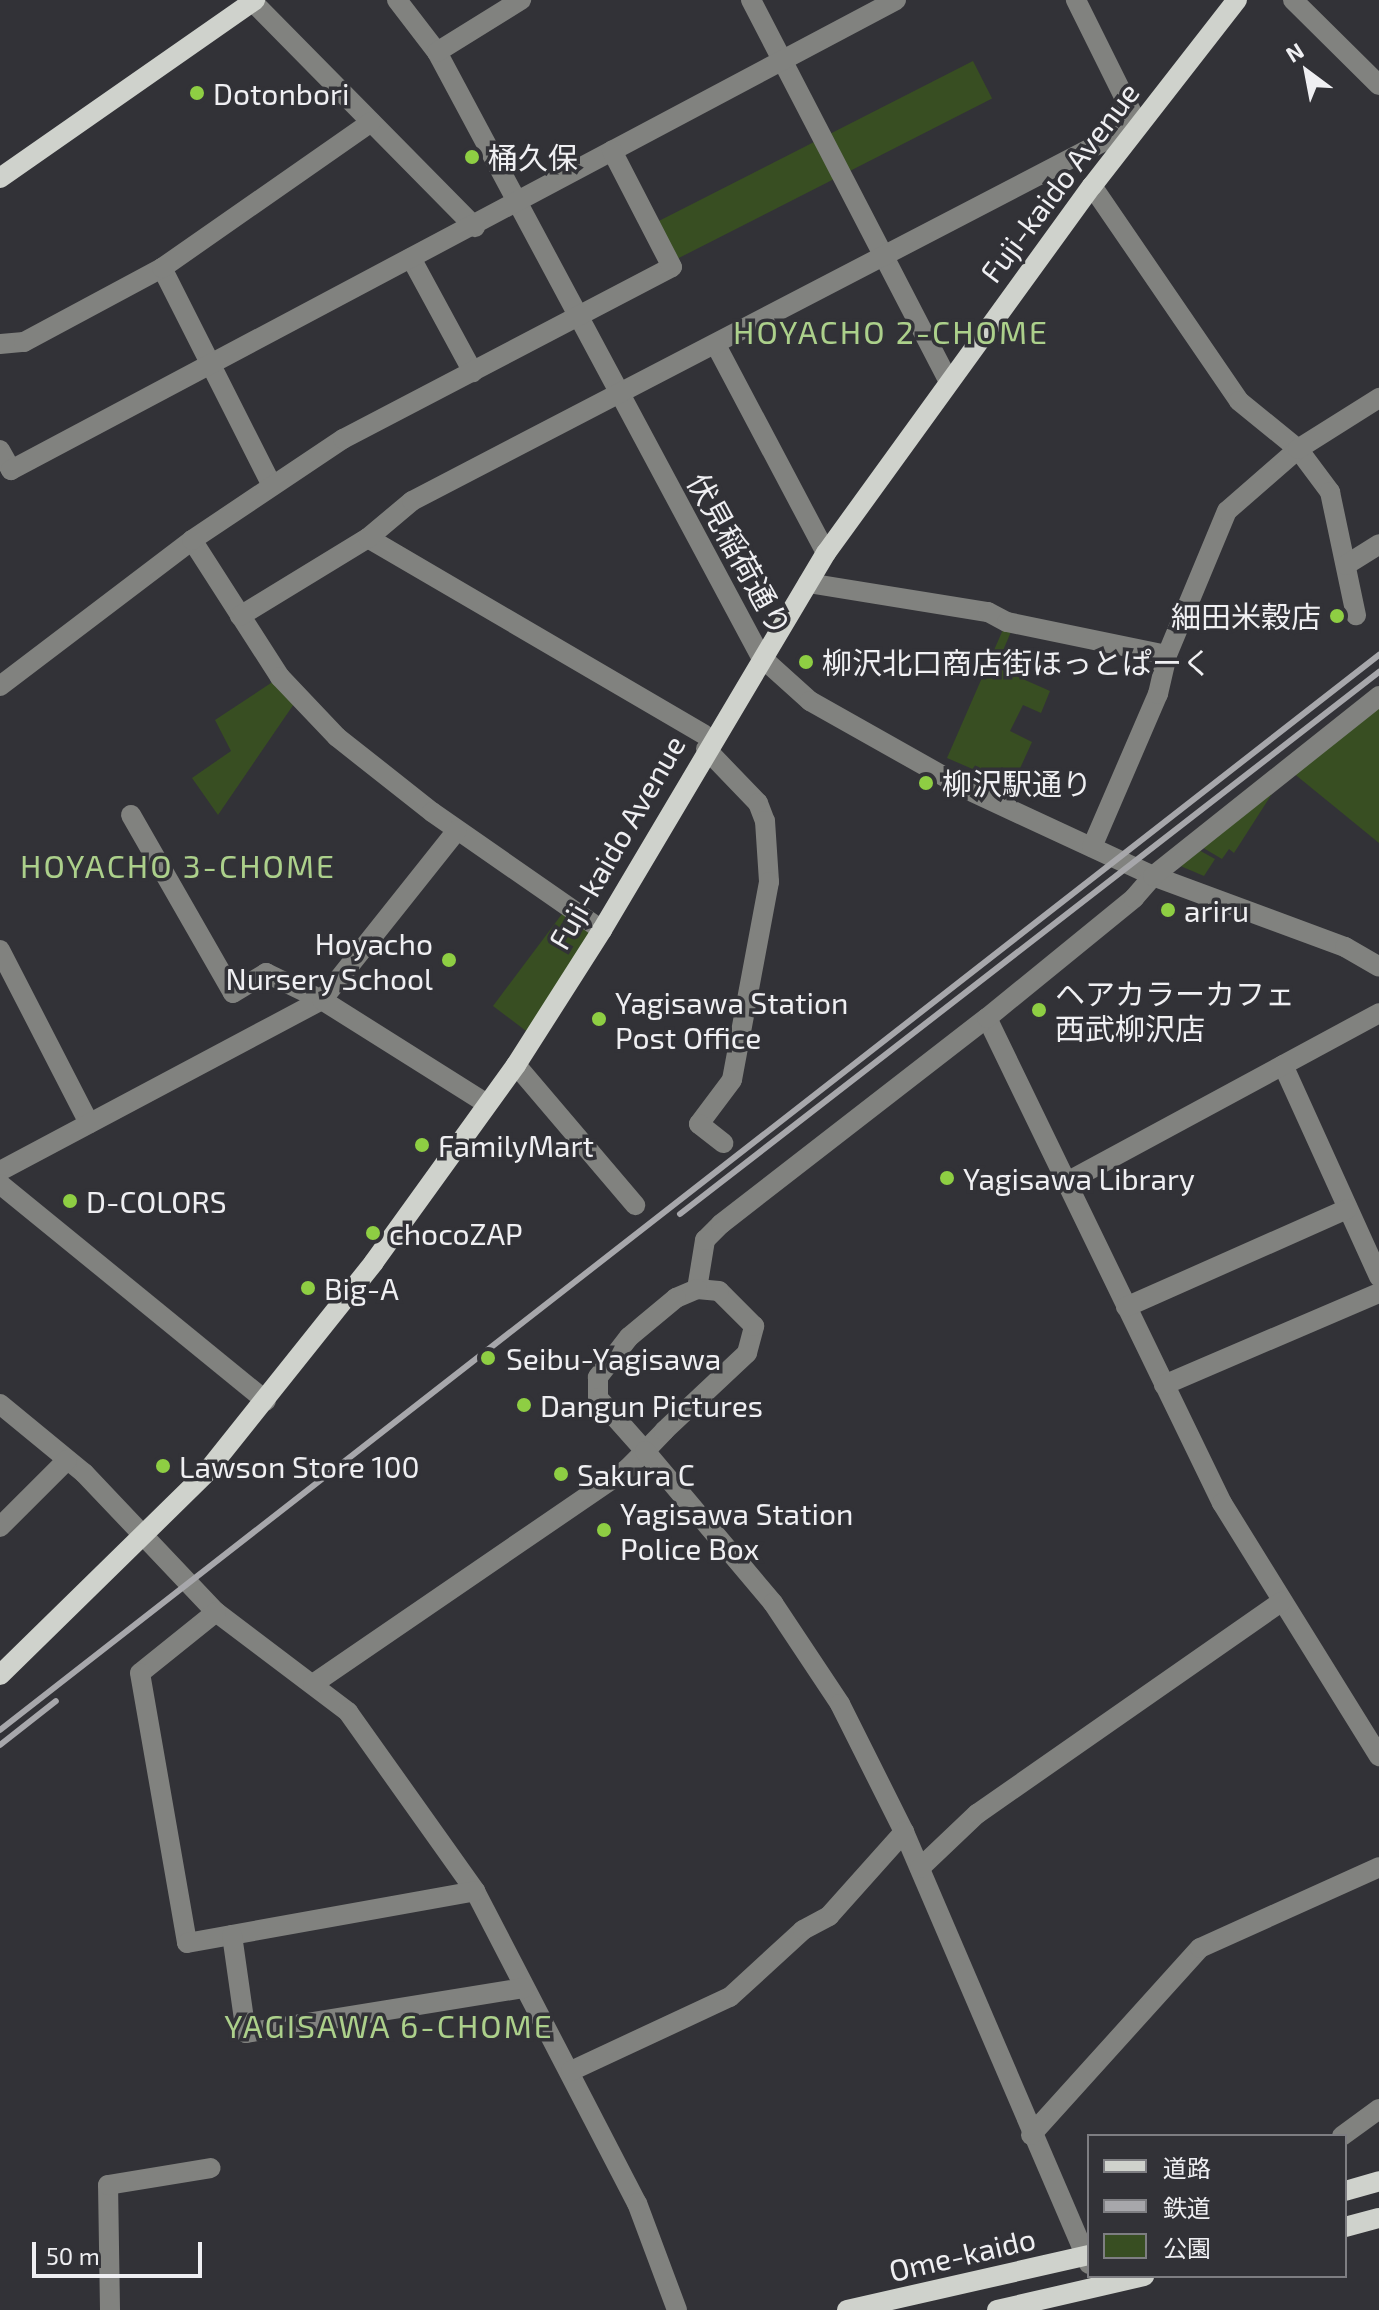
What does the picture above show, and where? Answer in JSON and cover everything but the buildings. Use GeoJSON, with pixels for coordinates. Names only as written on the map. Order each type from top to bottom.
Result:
{"type":"FeatureCollection","features":[{"type":"Feature","properties":{"kind":"main road","name":"Fuji-kaido Avenue"},"geometry":{"type":"LineString","coordinates":[[0,1675],[139,1534],[205,1474],[266,1401],[516,1065],[602,930],[705,741],[826,553],[1092,186],[1237,0]]}},
{"type":"Feature","properties":{"kind":"main road"},"geometry":{"type":"LineString","coordinates":[[0,178],[253,1]]}},
{"type":"Feature","properties":{"kind":"main road"},"geometry":{"type":"LineString","coordinates":[[1347,2190],[1379,2181]]}},
{"type":"Feature","properties":{"kind":"main road"},"geometry":{"type":"LineString","coordinates":[[1347,2226],[1379,2218]]}},
{"type":"Feature","properties":{"kind":"main road","name":"Ome-kaido"},"geometry":{"type":"LineString","coordinates":[[847,2310],[1087,2258]]}},
{"type":"Feature","properties":{"kind":"main road","name":"Ome-kaido"},"geometry":{"type":"LineString","coordinates":[[997,2310],[1093,2282],[1127,2278]]}},
{"type":"Feature","properties":{"kind":"street","name":"伏見稲荷通り"},"geometry":{"type":"LineString","coordinates":[[397,0],[437,52],[761,657],[810,701],[897,754],[1153,876],[1345,947],[1379,967]]}},
{"type":"Feature","properties":{"kind":"street"},"geometry":{"type":"LineString","coordinates":[[437,52],[521,0]]}},
{"type":"Feature","properties":{"kind":"street"},"geometry":{"type":"LineString","coordinates":[[751,0],[949,382]]}},
{"type":"Feature","properties":{"kind":"street"},"geometry":{"type":"LineString","coordinates":[[0,450],[11,470],[210,363],[475,227],[896,0]]}},
{"type":"Feature","properties":{"kind":"street"},"geometry":{"type":"LineString","coordinates":[[240,616],[368,538],[412,501],[717,347],[1114,136],[1131,135],[1135,119],[1076,0]]}},
{"type":"Feature","properties":{"kind":"street"},"geometry":{"type":"LineString","coordinates":[[1293,0],[1379,85]]}},
{"type":"Feature","properties":{"kind":"street"},"geometry":{"type":"LineString","coordinates":[[253,1],[475,227]]}},
{"type":"Feature","properties":{"kind":"street"},"geometry":{"type":"LineString","coordinates":[[0,344],[24,342],[162,268],[371,122]]}},
{"type":"Feature","properties":{"kind":"street"},"geometry":{"type":"LineString","coordinates":[[0,686],[192,540],[343,439],[672,267],[612,151]]}},
{"type":"Feature","properties":{"kind":"street"},"geometry":{"type":"LineString","coordinates":[[1092,186],[1239,401],[1298,449],[1330,492],[1356,615]]}},
{"type":"Feature","properties":{"kind":"street"},"geometry":{"type":"LineString","coordinates":[[411,258],[473,372]]}},
{"type":"Feature","properties":{"kind":"street"},"geometry":{"type":"LineString","coordinates":[[162,268],[272,486]]}},
{"type":"Feature","properties":{"kind":"street"},"geometry":{"type":"LineString","coordinates":[[717,347],[826,553]]}},
{"type":"Feature","properties":{"kind":"street"},"geometry":{"type":"LineString","coordinates":[[1092,847],[1158,694],[1167,655],[1227,511],[1298,449],[1379,398]]}},
{"type":"Feature","properties":{"kind":"street"},"geometry":{"type":"LineString","coordinates":[[368,538],[705,741],[758,803],[765,821],[769,882],[732,1080],[699,1124],[723,1143]]}},
{"type":"Feature","properties":{"kind":"street"},"geometry":{"type":"LineString","coordinates":[[192,540],[280,677],[317,718],[457,830],[602,930]]}},
{"type":"Feature","properties":{"kind":"street"},"geometry":{"type":"LineString","coordinates":[[1346,565],[1379,544]]}},
{"type":"Feature","properties":{"kind":"street"},"geometry":{"type":"LineString","coordinates":[[808,583],[988,612],[1007,622],[1167,655]]}},
{"type":"Feature","properties":{"kind":"street"},"geometry":{"type":"LineString","coordinates":[[697,1289],[705,1240],[721,1224],[987,1018],[1134,898],[1153,876],[1379,696]]}},
{"type":"Feature","properties":{"kind":"street"},"geometry":{"type":"LineString","coordinates":[[131,815],[233,993],[266,973],[322,1000],[487,1104]]}},
{"type":"Feature","properties":{"kind":"street"},"geometry":{"type":"LineString","coordinates":[[0,1171],[322,1000],[457,830]]}},
{"type":"Feature","properties":{"kind":"street"},"geometry":{"type":"LineString","coordinates":[[0,950],[89,1123]]}},
{"type":"Feature","properties":{"kind":"street"},"geometry":{"type":"LineString","coordinates":[[1065,1183],[1379,1013]]}},
{"type":"Feature","properties":{"kind":"street"},"geometry":{"type":"LineString","coordinates":[[987,1018],[1222,1503],[1379,1756]]}},
{"type":"Feature","properties":{"kind":"street"},"geometry":{"type":"LineString","coordinates":[[516,1065],[635,1205]]}},
{"type":"Feature","properties":{"kind":"street"},"geometry":{"type":"LineString","coordinates":[[1283,1065],[1379,1277]]}},
{"type":"Feature","properties":{"kind":"street"},"geometry":{"type":"LineString","coordinates":[[0,1184],[266,1401]]}},
{"type":"Feature","properties":{"kind":"street"},"geometry":{"type":"LineString","coordinates":[[1126,1307],[1347,1209]]}},
{"type":"Feature","properties":{"kind":"street"},"geometry":{"type":"LineString","coordinates":[[313,1684],[628,1468],[645,1451],[747,1353],[754,1337],[754,1326],[719,1291],[697,1289],[676,1298],[629,1337],[598,1377],[598,1398],[645,1451],[808,1652],[873,1764],[920,1868],[1031,2135],[1087,2256]]}},
{"type":"Feature","properties":{"kind":"street"},"geometry":{"type":"LineString","coordinates":[[1164,1385],[1379,1293]]}},
{"type":"Feature","properties":{"kind":"street"},"geometry":{"type":"LineString","coordinates":[[0,1404],[67,1460],[216,1612],[348,1712],[475,1891],[637,2203],[677,2310]]}},
{"type":"Feature","properties":{"kind":"street"},"geometry":{"type":"LineString","coordinates":[[0,1527],[67,1460]]}},
{"type":"Feature","properties":{"kind":"street"},"geometry":{"type":"LineString","coordinates":[[920,1868],[977,1814],[1281,1602]]}},
{"type":"Feature","properties":{"kind":"street"},"geometry":{"type":"LineString","coordinates":[[216,1612],[140,1673],[187,1943],[475,1891]]}},
{"type":"Feature","properties":{"kind":"street"},"geometry":{"type":"LineString","coordinates":[[571,2071],[730,1997],[803,1930],[829,1916],[904,1832]]}},
{"type":"Feature","properties":{"kind":"street"},"geometry":{"type":"LineString","coordinates":[[1031,2135],[1200,1948],[1379,1867]]}},
{"type":"Feature","properties":{"kind":"street"},"geometry":{"type":"LineString","coordinates":[[232,1935],[246,2033],[524,1988]]}},
{"type":"Feature","properties":{"kind":"street"},"geometry":{"type":"LineString","coordinates":[[1345,2134],[1379,2109]]}},
{"type":"Feature","properties":{"kind":"street"},"geometry":{"type":"LineString","coordinates":[[110,2310],[108,2185],[211,2168]]}},
{"type":"Feature","properties":{"kind":"green space"},"geometry":{"type":"Polygon","coordinates":[[[973,61],[992,98],[670,263],[650,225],[973,61]]]}},
{"type":"Feature","properties":{"kind":"green space"},"geometry":{"type":"Polygon","coordinates":[[[1005,625],[1013,627],[996,667],[1050,691],[1041,713],[1023,705],[1010,731],[1032,742],[1012,786],[947,758],[1005,625]]]}},
{"type":"Feature","properties":{"kind":"green space"},"geometry":{"type":"Polygon","coordinates":[[[280,677],[298,698],[218,815],[192,778],[231,751],[215,720],[280,677]]]}},
{"type":"Feature","properties":{"kind":"green space"},"geometry":{"type":"Polygon","coordinates":[[[1379,702],[1379,843],[1292,772],[1379,702]]]}},
{"type":"Feature","properties":{"kind":"green space"},"geometry":{"type":"Polygon","coordinates":[[[1284,775],[1234,853],[1229,849],[1222,859],[1200,846],[1284,775]]]}},
{"type":"Feature","properties":{"kind":"green space"},"geometry":{"type":"Polygon","coordinates":[[[1197,849],[1215,859],[1204,876],[1178,865],[1197,849]]]}},
{"type":"Feature","properties":{"kind":"green space"},"geometry":{"type":"Polygon","coordinates":[[[568,906],[598,927],[530,1034],[493,1006],[568,906]]]}},
{"type":"Feature","properties":{"kind":"railway"},"geometry":{"type":"LineString","coordinates":[[0,1730],[1379,655]]}},
{"type":"Feature","properties":{"kind":"railway"},"geometry":{"type":"LineString","coordinates":[[680,1214],[1379,672]]}},
{"type":"Feature","properties":{"kind":"railway"},"geometry":{"type":"LineString","coordinates":[[0,1745],[56,1701]]}},
{"type":"Feature","properties":{"kind":"place","name":"Dotonbori"},"geometry":{"type":"Point","coordinates":[197,93]}},
{"type":"Feature","properties":{"kind":"place","name":"桶久保"},"geometry":{"type":"Point","coordinates":[472,157]}},
{"type":"Feature","properties":{"kind":"place","name":"細田米穀店"},"geometry":{"type":"Point","coordinates":[1337,616]}},
{"type":"Feature","properties":{"kind":"place","name":"柳沢北口商店街ほっとぱーく"},"geometry":{"type":"Point","coordinates":[806,662]}},
{"type":"Feature","properties":{"kind":"place","name":"柳沢駅通り"},"geometry":{"type":"Point","coordinates":[926,783]}},
{"type":"Feature","properties":{"kind":"place","name":"ariru"},"geometry":{"type":"Point","coordinates":[1168,910]}},
{"type":"Feature","properties":{"kind":"place","name":"Hoyacho Nursery School"},"geometry":{"type":"Point","coordinates":[449,960]}},
{"type":"Feature","properties":{"kind":"place","name":"ヘアカラーカフェ 西武柳沢店"},"geometry":{"type":"Point","coordinates":[1039,1010]}},
{"type":"Feature","properties":{"kind":"place","name":"Yagisawa Station Post Office"},"geometry":{"type":"Point","coordinates":[599,1019]}},
{"type":"Feature","properties":{"kind":"place","name":"FamilyMart"},"geometry":{"type":"Point","coordinates":[422,1145]}},
{"type":"Feature","properties":{"kind":"place","name":"Yagisawa Library"},"geometry":{"type":"Point","coordinates":[947,1178]}},
{"type":"Feature","properties":{"kind":"place","name":"D-COLORS"},"geometry":{"type":"Point","coordinates":[70,1201]}},
{"type":"Feature","properties":{"kind":"place","name":"chocoZAP"},"geometry":{"type":"Point","coordinates":[373,1233]}},
{"type":"Feature","properties":{"kind":"place","name":"Big-A"},"geometry":{"type":"Point","coordinates":[308,1288]}},
{"type":"Feature","properties":{"kind":"place","name":"Seibu-Yagisawa"},"geometry":{"type":"Point","coordinates":[488,1358]}},
{"type":"Feature","properties":{"kind":"place","name":"Dangun Pictures"},"geometry":{"type":"Point","coordinates":[524,1405]}},
{"type":"Feature","properties":{"kind":"place","name":"Lawson Store 100"},"geometry":{"type":"Point","coordinates":[163,1466]}},
{"type":"Feature","properties":{"kind":"place","name":"Sakura C"},"geometry":{"type":"Point","coordinates":[561,1474]}},
{"type":"Feature","properties":{"kind":"place","name":"Yagisawa Station Police Box"},"geometry":{"type":"Point","coordinates":[604,1530]}},
{"type":"Feature","properties":{"kind":"district","name":"HOYACHO 2-CHOME"},"geometry":{"type":"Point","coordinates":[891,331]}},
{"type":"Feature","properties":{"kind":"district","name":"HOYACHO 3-CHOME"},"geometry":{"type":"Point","coordinates":[178,865]}},
{"type":"Feature","properties":{"kind":"district","name":"YAGISAWA 6-CHOME"},"geometry":{"type":"Point","coordinates":[389,2025]}}]}
